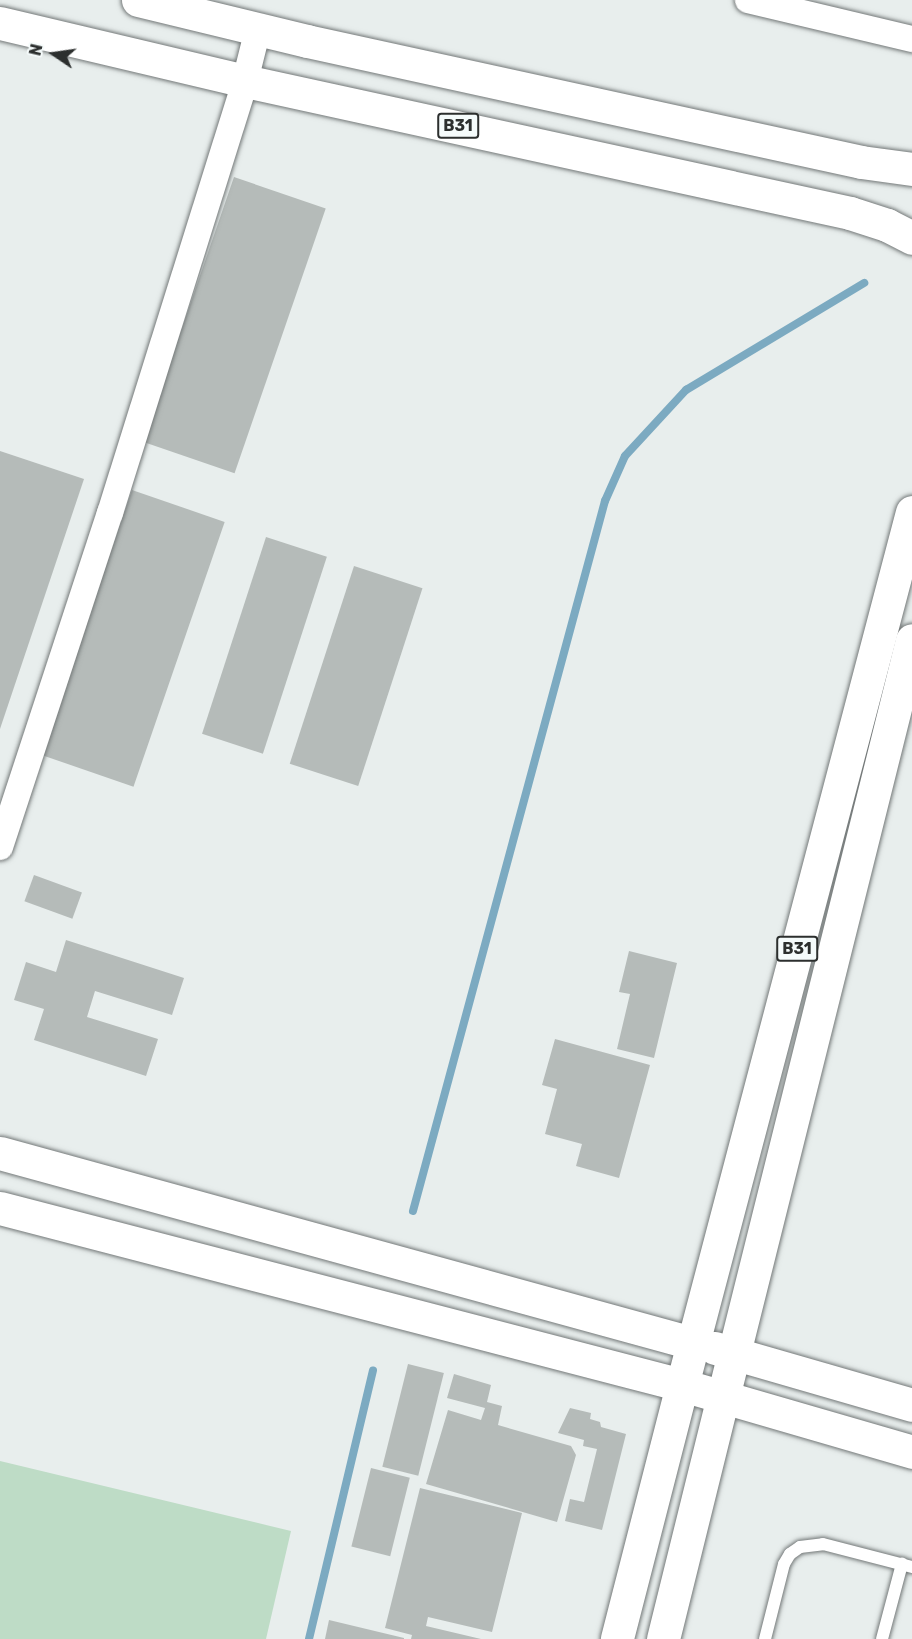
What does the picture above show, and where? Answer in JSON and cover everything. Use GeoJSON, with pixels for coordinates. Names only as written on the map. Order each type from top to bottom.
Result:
{"type":"FeatureCollection","features":[{"type":"Feature","properties":{"kind":"main road"},"geometry":{"type":"LineString","coordinates":[[138,0],[258,29],[850,160],[912,169]]}},
{"type":"Feature","properties":{"kind":"main road","name":"B31"},"geometry":{"type":"LineString","coordinates":[[2,29],[850,213],[887,225],[912,238]]}},
{"type":"Feature","properties":{"kind":"main road","name":"B31"},"geometry":{"type":"LineString","coordinates":[[682,1385],[912,512]]}},
{"type":"Feature","properties":{"kind":"main road","name":"B31"},"geometry":{"type":"LineString","coordinates":[[723,1397],[912,640]]}},
{"type":"Feature","properties":{"kind":"main road"},"geometry":{"type":"LineString","coordinates":[[0,1153],[912,1405]]}},
{"type":"Feature","properties":{"kind":"main road"},"geometry":{"type":"LineString","coordinates":[[0,1208],[682,1385],[912,1452]]}},
{"type":"Feature","properties":{"kind":"main road"},"geometry":{"type":"LineString","coordinates":[[617,1639],[682,1385]]}},
{"type":"Feature","properties":{"kind":"main road"},"geometry":{"type":"LineString","coordinates":[[663,1639],[723,1397]]}},
{"type":"Feature","properties":{"kind":"street"},"geometry":{"type":"LineString","coordinates":[[756,1],[912,39]]}},
{"type":"Feature","properties":{"kind":"street"},"geometry":{"type":"LineString","coordinates":[[0,847],[110,513],[245,81],[258,29]]}},
{"type":"Feature","properties":{"kind":"lane"},"geometry":{"type":"LineString","coordinates":[[765,1639],[784,1564],[790,1554],[800,1547],[823,1544],[907,1566],[882,1639]]}},
{"type":"Feature","properties":{"kind":"green space"},"geometry":{"type":"Polygon","coordinates":[[[0,1461],[291,1531],[266,1639],[0,1639],[0,1461]]]}},
{"type":"Feature","properties":{"kind":"building"},"geometry":{"type":"Polygon","coordinates":[[[234,177],[326,209],[235,473],[143,442],[234,177]]]}},
{"type":"Feature","properties":{"kind":"building"},"geometry":{"type":"Polygon","coordinates":[[[0,451],[84,479],[0,729],[0,451]]]}},
{"type":"Feature","properties":{"kind":"building"},"geometry":{"type":"Polygon","coordinates":[[[132,490],[225,522],[134,787],[41,755],[132,490]]]}},
{"type":"Feature","properties":{"kind":"building"},"geometry":{"type":"Polygon","coordinates":[[[266,537],[327,557],[263,754],[202,734],[266,537]]]}},
{"type":"Feature","properties":{"kind":"building"},"geometry":{"type":"Polygon","coordinates":[[[354,566],[422,588],[358,786],[290,764],[354,566]]]}},
{"type":"Feature","properties":{"kind":"building"},"geometry":{"type":"Polygon","coordinates":[[[34,875],[82,892],[72,919],[24,901],[34,875]]]}},
{"type":"Feature","properties":{"kind":"building"},"geometry":{"type":"Polygon","coordinates":[[[66,940],[184,978],[172,1015],[95,991],[87,1017],[158,1039],[146,1076],[34,1040],[44,1009],[14,1000],[26,962],[56,972],[66,940]]]}},
{"type":"Feature","properties":{"kind":"building"},"geometry":{"type":"Polygon","coordinates":[[[629,951],[677,963],[654,1058],[617,1049],[630,994],[619,992],[629,951]]]}},
{"type":"Feature","properties":{"kind":"building"},"geometry":{"type":"Polygon","coordinates":[[[555,1039],[650,1065],[619,1178],[576,1166],[582,1144],[545,1134],[557,1089],[542,1085],[555,1039]]]}},
{"type":"Feature","properties":{"kind":"building"},"geometry":{"type":"Polygon","coordinates":[[[408,1364],[444,1373],[418,1476],[382,1467],[408,1364]]]}},
{"type":"Feature","properties":{"kind":"building"},"geometry":{"type":"Polygon","coordinates":[[[454,1374],[491,1385],[487,1402],[502,1406],[498,1425],[571,1446],[576,1455],[557,1522],[426,1484],[448,1410],[481,1420],[485,1408],[447,1398],[454,1374]]]}},
{"type":"Feature","properties":{"kind":"building"},"geometry":{"type":"Polygon","coordinates":[[[570,1408],[591,1413],[590,1419],[600,1422],[601,1427],[626,1434],[602,1530],[565,1521],[570,1499],[584,1502],[597,1449],[583,1446],[584,1440],[558,1433],[570,1408]]]}},
{"type":"Feature","properties":{"kind":"building"},"geometry":{"type":"Polygon","coordinates":[[[371,1468],[410,1478],[390,1556],[351,1547],[371,1468]]]}},
{"type":"Feature","properties":{"kind":"building"},"geometry":{"type":"Polygon","coordinates":[[[420,1488],[522,1513],[492,1632],[428,1617],[426,1626],[481,1639],[411,1639],[412,1635],[385,1628],[420,1488]]]}},
{"type":"Feature","properties":{"kind":"building"},"geometry":{"type":"Polygon","coordinates":[[[329,1620],[404,1638],[404,1639],[325,1639],[329,1620]]]}},
{"type":"Feature","properties":{"kind":"waterway"},"geometry":{"type":"LineString","coordinates":[[413,1211],[605,501],[625,456],[686,390],[864,283]]}},
{"type":"Feature","properties":{"kind":"waterway"},"geometry":{"type":"LineString","coordinates":[[309,1639],[373,1371]]}}]}
